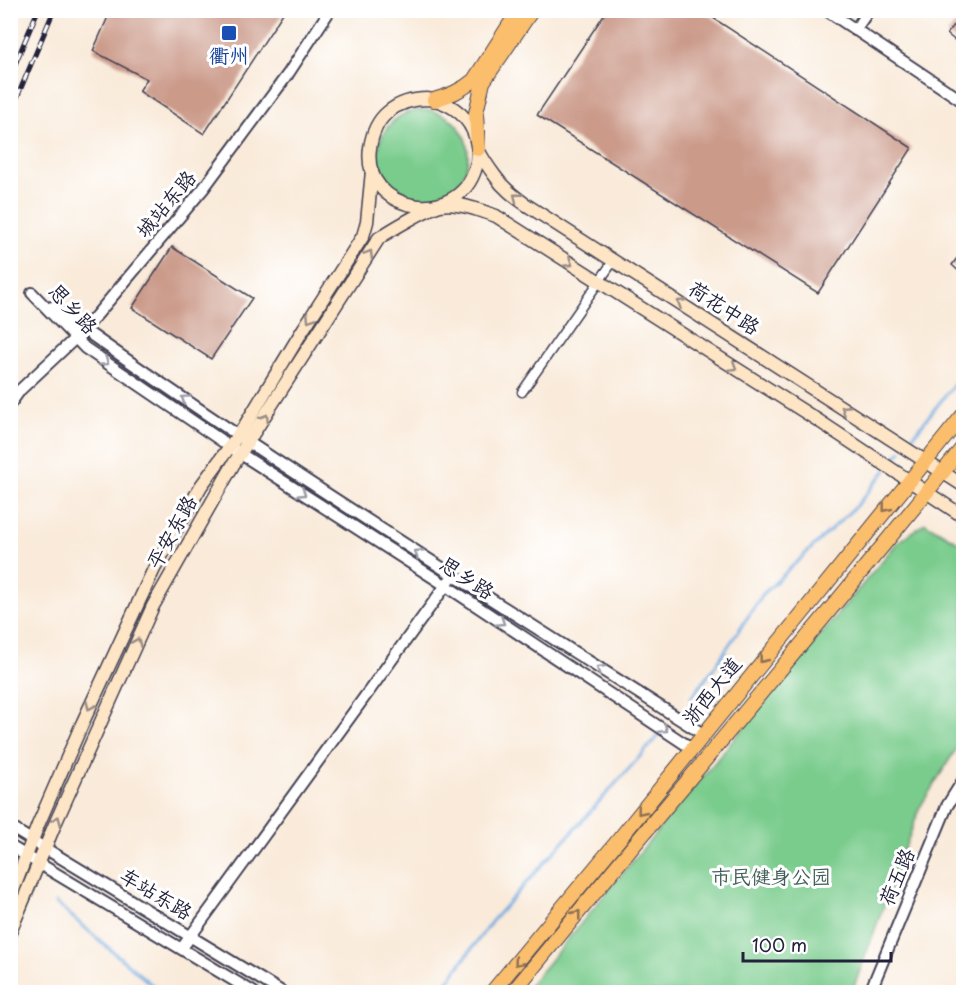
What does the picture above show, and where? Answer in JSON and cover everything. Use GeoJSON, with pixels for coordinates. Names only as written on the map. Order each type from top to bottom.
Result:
{"type":"FeatureCollection","features":[{"type":"Feature","properties":{"kind":"main road"},"geometry":{"type":"LineString","coordinates":[[434,100],[452,95],[474,80],[519,10]]}},
{"type":"Feature","properties":{"kind":"main road"},"geometry":{"type":"LineString","coordinates":[[442,204],[457,196],[469,183],[476,166],[478,149],[476,113],[483,82],[532,10]]}},
{"type":"Feature","properties":{"kind":"main road"},"geometry":{"type":"LineString","coordinates":[[478,149],[474,132],[464,117],[450,106],[434,100],[416,99],[388,112],[378,123],[372,137],[369,154],[372,171],[381,186],[393,198],[408,205],[425,207],[442,204],[475,208],[495,216],[819,421],[963,518]]}},
{"type":"Feature","properties":{"kind":"main road","name":"荷花中路"},"geometry":{"type":"LineString","coordinates":[[478,149],[495,176],[513,195],[963,486]]}},
{"type":"Feature","properties":{"kind":"main road","name":"平安东路"},"geometry":{"type":"LineString","coordinates":[[10,932],[153,606],[195,529],[241,454],[244,438],[363,236],[367,222],[372,171]]}},
{"type":"Feature","properties":{"kind":"main road","name":"平安东路"},"geometry":{"type":"LineString","coordinates":[[10,898],[121,636],[154,569],[201,486],[230,446],[244,438],[379,238],[390,230],[442,204]]}},
{"type":"Feature","properties":{"kind":"main road","name":"浙西大道"},"geometry":{"type":"LineString","coordinates":[[492,993],[703,734],[902,477],[924,460],[963,414]]}},
{"type":"Feature","properties":{"kind":"main road","name":"浙西大道"},"geometry":{"type":"LineString","coordinates":[[513,993],[963,446]]}},
{"type":"Feature","properties":{"kind":"street","name":"城站东路"},"geometry":{"type":"LineString","coordinates":[[10,404],[20,390],[84,330],[203,189],[288,74],[330,10]]}},
{"type":"Feature","properties":{"kind":"street"},"geometry":{"type":"LineString","coordinates":[[826,10],[963,102]]}},
{"type":"Feature","properties":{"kind":"street"},"geometry":{"type":"LineString","coordinates":[[855,30],[869,10]]}},
{"type":"Feature","properties":{"kind":"street"},"geometry":{"type":"LineString","coordinates":[[522,392],[614,260]]}},
{"type":"Feature","properties":{"kind":"street","name":"思乡路"},"geometry":{"type":"LineString","coordinates":[[691,748],[445,585],[241,454],[95,355],[74,338],[32,293],[244,438],[453,576],[703,734]]}},
{"type":"Feature","properties":{"kind":"street"},"geometry":{"type":"LineString","coordinates":[[182,948],[453,576]]}},
{"type":"Feature","properties":{"kind":"street","name":"荷五路"},"geometry":{"type":"LineString","coordinates":[[870,993],[946,806],[963,779]]}},
{"type":"Feature","properties":{"kind":"street","name":"车站东路"},"geometry":{"type":"LineString","coordinates":[[10,827],[282,993]]}},
{"type":"Feature","properties":{"kind":"street","name":"车站东路"},"geometry":{"type":"LineString","coordinates":[[10,846],[253,993]]}},
{"type":"Feature","properties":{"kind":"green space"},"geometry":{"type":"Polygon","coordinates":[[[423,110],[440,113],[455,123],[465,138],[468,155],[465,172],[455,187],[440,197],[423,200],[406,197],[391,187],[381,172],[378,155],[381,138],[391,123],[406,113],[423,110]]]}},
{"type":"Feature","properties":{"kind":"green space","name":"市民健身公园"},"geometry":{"type":"Polygon","coordinates":[[[925,523],[963,545],[963,740],[920,807],[852,992],[524,992],[896,544],[925,523]]]}},
{"type":"Feature","properties":{"kind":"building"},"geometry":{"type":"Polygon","coordinates":[[[111,10],[285,10],[204,134],[139,91],[147,79],[93,51],[111,10]]]}},
{"type":"Feature","properties":{"kind":"building"},"geometry":{"type":"Polygon","coordinates":[[[607,10],[701,10],[912,148],[818,293],[537,115],[607,10]]]}},
{"type":"Feature","properties":{"kind":"building"},"geometry":{"type":"Polygon","coordinates":[[[963,14],[963,47],[947,34],[963,14]]]}},
{"type":"Feature","properties":{"kind":"building"},"geometry":{"type":"Polygon","coordinates":[[[172,247],[252,298],[211,359],[132,308],[172,247]]]}},
{"type":"Feature","properties":{"kind":"building"},"geometry":{"type":"Polygon","coordinates":[[[963,250],[963,275],[952,265],[963,250]]]}},
{"type":"Feature","properties":{"kind":"waterway"},"geometry":{"type":"LineString","coordinates":[[905,446],[964,372]]}},
{"type":"Feature","properties":{"kind":"waterway"},"geometry":{"type":"LineString","coordinates":[[890,464],[901,451]]}},
{"type":"Feature","properties":{"kind":"waterway"},"geometry":{"type":"LineString","coordinates":[[691,698],[763,594],[858,504],[886,470]]}},
{"type":"Feature","properties":{"kind":"waterway"},"geometry":{"type":"LineString","coordinates":[[440,992],[492,921],[661,733]]}},
{"type":"Feature","properties":{"kind":"waterway"},"geometry":{"type":"LineString","coordinates":[[56,903],[160,992]]}},
{"type":"Feature","properties":{"kind":"railway"},"geometry":{"type":"LineString","coordinates":[[10,76],[38,10]]}},
{"type":"Feature","properties":{"kind":"railway"},"geometry":{"type":"LineString","coordinates":[[10,114],[54,10]]}},
{"type":"Feature","properties":{"kind":"place","name":"衢州"},"geometry":{"type":"Point","coordinates":[229,33]}}]}
